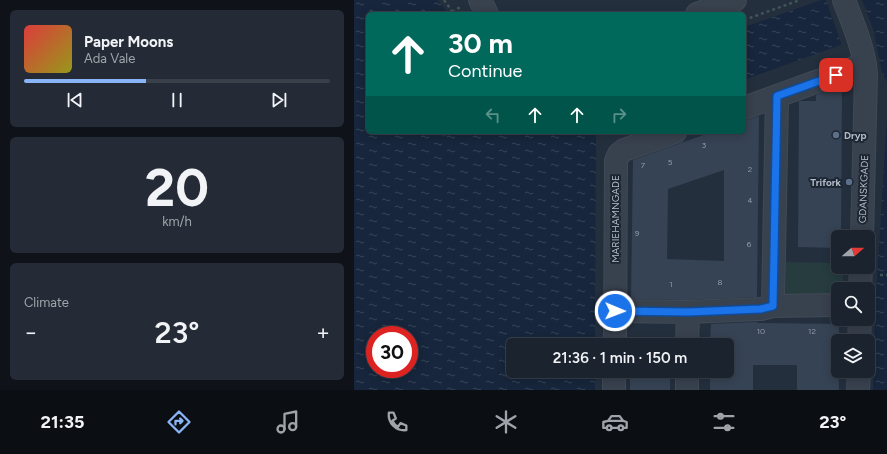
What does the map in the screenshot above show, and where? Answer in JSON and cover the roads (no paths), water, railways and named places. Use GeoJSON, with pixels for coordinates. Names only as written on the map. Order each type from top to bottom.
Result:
{"type":"FeatureCollection","features":[{"type":"Feature","properties":{"kind":"street"},"geometry":{"type":"LineString","coordinates":[[699,8],[734,0]]}},
{"type":"Feature","properties":{"kind":"street","name":"GDANSKGADE"},"geometry":{"type":"LineString","coordinates":[[844,0],[863,55],[866,84],[862,230]]}},
{"type":"Feature","properties":{"kind":"street"},"geometry":{"type":"LineString","coordinates":[[472,3],[484,12]]}},
{"type":"Feature","properties":{"kind":"street"},"geometry":{"type":"LineString","coordinates":[[746,107],[777,96],[863,55]]}},
{"type":"Feature","properties":{"kind":"street"},"geometry":{"type":"LineString","coordinates":[[773,306],[777,96]]}},
{"type":"Feature","properties":{"kind":"street","name":"MARIEHAMNGADE"},"geometry":{"type":"LineString","coordinates":[[615,338],[615,165],[617,157],[624,150],[669,134]]}},
{"type":"Feature","properties":{"kind":"street"},"geometry":{"type":"LineString","coordinates":[[615,311],[688,312],[761,309],[773,306],[831,306]]}},
{"type":"Feature","properties":{"kind":"street"},"geometry":{"type":"LineString","coordinates":[[687,338],[688,312]]}},
{"type":"Feature","properties":{"kind":"street"},"geometry":{"type":"LineString","coordinates":[[614,378],[614,390]]}},
{"type":"Feature","properties":{"kind":"street"},"geometry":{"type":"LineString","coordinates":[[687,378],[687,390]]}},
{"type":"Feature","properties":{"kind":"street"},"geometry":{"type":"LineString","coordinates":[[858,390],[859,378]]}},
{"type":"Feature","properties":{"kind":"water"},"geometry":{"type":"Polygon","coordinates":[[[354,0],[438,0],[447,12],[366,12],[366,134],[441,134],[442,137],[450,134],[596,134],[595,338],[506,338],[506,378],[595,378],[595,390],[354,390],[354,0]]]}},
{"type":"Feature","properties":{"kind":"water"},"geometry":{"type":"Polygon","coordinates":[[[821,0],[887,0],[887,82],[882,73],[874,33],[746,79],[746,26],[821,0]]]}},
{"type":"Feature","properties":{"kind":"water"},"geometry":{"type":"Polygon","coordinates":[[[887,117],[887,390],[873,390],[873,378],[875,378],[875,309],[887,117]]]}},
{"type":"Feature","properties":{"kind":"place","name":"Dryp"},"geometry":{"type":"Point","coordinates":[836,135]}},
{"type":"Feature","properties":{"kind":"place","name":"Trifork"},"geometry":{"type":"Point","coordinates":[849,182]}}]}
